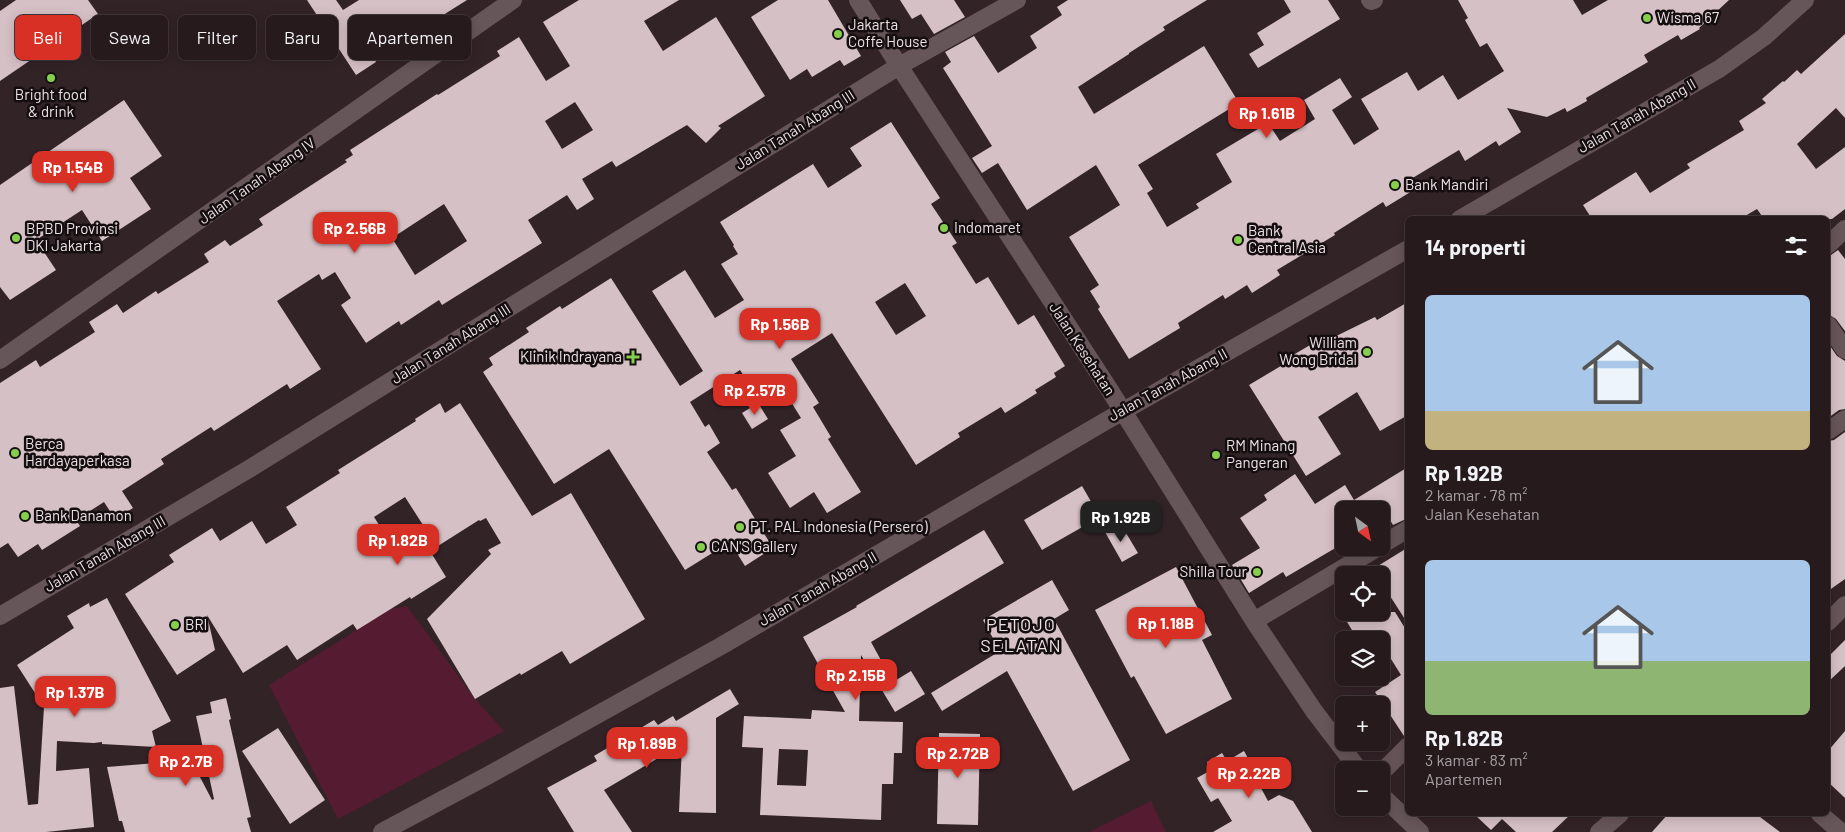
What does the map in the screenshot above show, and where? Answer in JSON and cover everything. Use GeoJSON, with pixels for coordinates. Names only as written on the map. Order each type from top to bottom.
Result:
{"type":"FeatureCollection","features":[{"type":"Feature","properties":{"kind":"street","name":"Jalan Tanah Abang IV"},"geometry":{"type":"LineString","coordinates":[[0,360],[513,0]]}},
{"type":"Feature","properties":{"kind":"street","name":"Jalan Kesehatan"},"geometry":{"type":"LineString","coordinates":[[858,0],[1122,411],[1254,621],[1314,711],[1352,761]]}},
{"type":"Feature","properties":{"kind":"street","name":"Jalan Tanah Abang III"},"geometry":{"type":"LineString","coordinates":[[0,616],[249,469],[899,66],[1017,0]]}},
{"type":"Feature","properties":{"kind":"street","name":"Jalan Tanah Abang II"},"geometry":{"type":"LineString","coordinates":[[1465,216],[1719,69],[1764,37],[1805,0]]}},
{"type":"Feature","properties":{"kind":"street"},"geometry":{"type":"LineString","coordinates":[[1830,242],[1845,229]]}},
{"type":"Feature","properties":{"kind":"street","name":"Jalan Tanah Abang II"},"geometry":{"type":"LineString","coordinates":[[382,832],[721,646],[1122,411],[1405,251]]}},
{"type":"Feature","properties":{"kind":"street"},"geometry":{"type":"LineString","coordinates":[[1830,329],[1845,350]]}},
{"type":"Feature","properties":{"kind":"street"},"geometry":{"type":"LineString","coordinates":[[1830,430],[1845,419]]}},
{"type":"Feature","properties":{"kind":"street"},"geometry":{"type":"LineString","coordinates":[[1390,540],[1405,531]]}},
{"type":"Feature","properties":{"kind":"street"},"geometry":{"type":"LineString","coordinates":[[1254,621],[1364,556]]}},
{"type":"Feature","properties":{"kind":"street"},"geometry":{"type":"LineString","coordinates":[[1830,620],[1845,605]]}},
{"type":"Feature","properties":{"kind":"street"},"geometry":{"type":"LineString","coordinates":[[1390,764],[1405,749]]}},
{"type":"Feature","properties":{"kind":"street"},"geometry":{"type":"LineString","coordinates":[[1390,804],[1420,832]]}},
{"type":"Feature","properties":{"kind":"street"},"geometry":{"type":"LineString","coordinates":[[1599,832],[1618,816]]}},
{"type":"Feature","properties":{"kind":"street"},"geometry":{"type":"LineString","coordinates":[[1822,816],[1842,832]]}},
{"type":"Feature","properties":{"kind":"shaded area"},"geometry":{"type":"Polygon","coordinates":[[[407,606],[475,699],[504,731],[338,819],[269,685],[390,609],[407,606]]]}},
{"type":"Feature","properties":{"kind":"shaded area"},"geometry":{"type":"Polygon","coordinates":[[[1151,801],[1166,832],[1089,832],[1151,801]]]}},
{"type":"Feature","properties":{"kind":"building"},"geometry":{"type":"Polygon","coordinates":[[[16,0],[88,0],[98,14],[91,15],[91,19],[81,26],[81,15],[15,15],[15,60],[31,60],[0,81],[0,11],[16,0]]]}},
{"type":"Feature","properties":{"kind":"building"},"geometry":{"type":"Polygon","coordinates":[[[307,0],[336,0],[343,10],[359,0],[467,0],[443,15],[348,15],[348,60],[375,60],[376,62],[356,75],[338,47],[338,15],[317,15],[307,0]]]}},
{"type":"Feature","properties":{"kind":"building"},"geometry":{"type":"Polygon","coordinates":[[[579,0],[679,0],[644,21],[663,51],[716,17],[765,96],[718,126],[721,128],[706,143],[687,125],[616,167],[612,161],[582,179],[594,199],[577,210],[567,195],[528,220],[542,243],[442,305],[439,300],[401,325],[399,321],[366,343],[341,305],[351,298],[335,272],[322,280],[319,274],[277,301],[321,369],[290,389],[287,384],[214,431],[211,427],[161,459],[164,464],[122,491],[133,508],[115,519],[104,502],[76,520],[80,526],[42,550],[38,544],[18,557],[8,543],[0,548],[0,383],[36,360],[40,367],[95,332],[89,322],[117,304],[123,313],[156,291],[158,294],[209,262],[204,254],[225,240],[230,246],[263,225],[259,219],[347,162],[345,160],[353,155],[350,150],[500,56],[497,51],[519,37],[546,81],[570,66],[543,22],[579,0]],[[575,102],[545,121],[562,149],[593,130],[575,102]],[[444,204],[392,238],[415,275],[467,241],[444,204]]]}},
{"type":"Feature","properties":{"kind":"building"},"geometry":{"type":"Polygon","coordinates":[[[778,0],[828,0],[861,56],[844,66],[840,60],[812,77],[807,69],[790,80],[751,17],[778,0]]]}},
{"type":"Feature","properties":{"kind":"building"},"geometry":{"type":"Polygon","coordinates":[[[900,0],[954,0],[965,17],[934,34],[921,14],[912,19],[900,0]]]}},
{"type":"Feature","properties":{"kind":"building"},"geometry":{"type":"Polygon","coordinates":[[[1068,0],[1207,0],[1163,27],[1165,30],[1078,87],[1094,114],[1204,46],[1239,103],[1138,165],[1153,189],[1147,193],[1167,227],[1199,208],[1196,204],[1232,182],[1216,154],[1268,123],[1280,141],[1315,119],[1304,100],[1340,78],[1352,97],[1332,110],[1354,145],[1379,129],[1361,99],[1407,72],[1418,91],[1443,75],[1458,100],[1504,71],[1487,43],[1480,47],[1465,20],[1468,18],[1458,0],[1573,0],[1582,15],[1608,0],[1729,0],[1700,29],[1681,40],[1678,35],[1644,55],[1648,62],[1586,98],[1587,101],[1567,112],[1565,108],[1547,117],[1507,108],[1521,132],[1499,146],[1496,141],[1465,161],[1459,150],[1406,182],[1412,191],[1386,207],[1383,202],[1334,233],[1335,235],[1277,270],[1280,275],[1252,293],[1247,285],[1225,299],[1223,295],[1178,323],[1180,328],[1129,359],[1098,309],[1100,307],[1090,291],[1099,285],[1069,237],[1120,205],[1096,165],[1027,210],[998,163],[982,173],[972,158],[992,146],[943,68],[951,62],[945,52],[974,36],[998,73],[1037,48],[1030,36],[1062,15],[1057,7],[1068,0]]]}},
{"type":"Feature","properties":{"kind":"building"},"geometry":{"type":"Polygon","coordinates":[[[1284,0],[1328,0],[1340,19],[1258,68],[1249,54],[1264,45],[1257,33],[1291,12],[1284,0]]]}},
{"type":"Feature","properties":{"kind":"building"},"geometry":{"type":"Polygon","coordinates":[[[1845,34],[1845,118],[1836,108],[1797,144],[1816,169],[1845,147],[1845,209],[1832,219],[1830,219],[1830,216],[1762,216],[1757,209],[1745,216],[1590,216],[1583,205],[1636,172],[1650,193],[1690,168],[1687,164],[1744,130],[1739,121],[1766,103],[1762,99],[1797,70],[1801,74],[1845,34]]]}},
{"type":"Feature","properties":{"kind":"building"},"geometry":{"type":"Polygon","coordinates":[[[124,100],[162,156],[130,178],[151,209],[102,241],[82,210],[36,240],[56,270],[10,300],[0,287],[0,185],[124,100]]]}},
{"type":"Feature","properties":{"kind":"building"},"geometry":{"type":"Polygon","coordinates":[[[891,122],[940,198],[931,204],[957,243],[952,246],[976,284],[988,277],[1018,325],[1034,315],[1065,366],[1054,373],[1056,377],[1035,390],[1037,393],[1005,413],[1001,407],[958,433],[960,437],[916,465],[832,333],[791,359],[819,403],[813,407],[831,437],[828,439],[861,492],[827,513],[814,492],[790,508],[768,473],[796,456],[780,430],[801,418],[783,389],[761,403],[740,370],[690,402],[705,427],[709,424],[720,443],[707,452],[732,490],[736,488],[773,548],[745,566],[730,542],[685,570],[609,449],[554,484],[483,372],[493,365],[489,358],[529,332],[526,328],[560,306],[562,309],[611,278],[680,386],[703,371],[652,291],[685,270],[715,318],[744,300],[721,264],[738,254],[720,222],[813,164],[828,188],[862,166],[850,148],[891,122]],[[905,283],[875,302],[896,335],[926,316],[905,283]]]}},
{"type":"Feature","properties":{"kind":"building"},"geometry":{"type":"Polygon","coordinates":[[[1838,250],[1845,259],[1845,331],[1836,319],[1830,315],[1831,255],[1838,250]]]}},
{"type":"Feature","properties":{"kind":"building"},"geometry":{"type":"Polygon","coordinates":[[[1405,304],[1405,417],[1380,431],[1357,392],[1318,417],[1341,454],[1306,476],[1249,385],[1289,361],[1288,358],[1322,338],[1324,342],[1375,317],[1377,320],[1405,304]]]}},
{"type":"Feature","properties":{"kind":"building"},"geometry":{"type":"Polygon","coordinates":[[[1830,346],[1837,356],[1845,361],[1845,409],[1839,410],[1830,417],[1830,346]]]}},
{"type":"Feature","properties":{"kind":"building"},"geometry":{"type":"Polygon","coordinates":[[[440,403],[445,413],[460,403],[532,516],[571,493],[645,619],[570,664],[562,651],[475,699],[427,619],[491,554],[488,550],[501,543],[486,518],[479,520],[430,551],[446,577],[357,630],[353,624],[297,660],[287,645],[243,673],[207,615],[215,650],[177,675],[125,594],[174,562],[169,555],[212,528],[220,541],[252,521],[266,544],[297,525],[286,507],[340,473],[338,470],[416,421],[415,419],[440,403]],[[405,497],[374,517],[392,545],[423,525],[405,497]]]}},
{"type":"Feature","properties":{"kind":"building"},"geometry":{"type":"Polygon","coordinates":[[[758,403],[768,419],[752,429],[742,413],[758,403]]]}},
{"type":"Feature","properties":{"kind":"building"},"geometry":{"type":"Polygon","coordinates":[[[1845,432],[1845,579],[1830,590],[1830,441],[1845,432]]]}},
{"type":"Feature","properties":{"kind":"building"},"geometry":{"type":"Polygon","coordinates":[[[1405,469],[1405,519],[1393,525],[1390,520],[1390,501],[1335,501],[1335,548],[1286,577],[1283,572],[1249,593],[1232,565],[1260,548],[1240,518],[1267,500],[1264,495],[1295,474],[1315,504],[1345,485],[1354,500],[1405,469]]]}},
{"type":"Feature","properties":{"kind":"building"},"geometry":{"type":"Polygon","coordinates":[[[1082,486],[1100,517],[1042,550],[1024,520],[1082,486]]]}},
{"type":"Feature","properties":{"kind":"building"},"geometry":{"type":"Polygon","coordinates":[[[1120,523],[1138,553],[1122,562],[1105,532],[1120,523]]]}},
{"type":"Feature","properties":{"kind":"building"},"geometry":{"type":"Polygon","coordinates":[[[984,530],[1004,563],[871,642],[893,682],[911,671],[925,694],[895,712],[861,655],[859,721],[903,722],[902,753],[894,753],[893,784],[882,784],[881,820],[760,815],[763,748],[742,747],[744,716],[811,719],[812,710],[845,712],[803,637],[984,530]],[[779,749],[777,785],[806,786],[808,750],[779,749]]]}},
{"type":"Feature","properties":{"kind":"building"},"geometry":{"type":"Polygon","coordinates":[[[1405,549],[1405,619],[1390,596],[1390,566],[1378,566],[1405,549]]]}},
{"type":"Feature","properties":{"kind":"building"},"geometry":{"type":"Polygon","coordinates":[[[1176,567],[1212,635],[1202,640],[1232,699],[1166,734],[1134,676],[1131,678],[1095,610],[1176,567]]]}},
{"type":"Feature","properties":{"kind":"building"},"geometry":{"type":"Polygon","coordinates":[[[1052,580],[1069,610],[1054,619],[1130,760],[1073,791],[1007,671],[942,711],[931,693],[1000,651],[983,620],[1052,580]]]}},
{"type":"Feature","properties":{"kind":"building"},"geometry":{"type":"Polygon","coordinates":[[[107,598],[171,721],[152,731],[156,747],[102,744],[102,742],[57,741],[56,771],[89,768],[94,827],[46,832],[0,832],[0,688],[14,686],[28,805],[38,804],[44,707],[17,665],[74,628],[67,616],[89,603],[90,607],[107,598]]]}},
{"type":"Feature","properties":{"kind":"building"},"geometry":{"type":"Polygon","coordinates":[[[1390,612],[1395,612],[1405,628],[1405,736],[1390,715],[1390,696],[1378,696],[1375,692],[1384,686],[1390,686],[1390,682],[1401,675],[1390,657],[1390,631],[1353,631],[1346,621],[1390,621],[1390,612]]]}},
{"type":"Feature","properties":{"kind":"building"},"geometry":{"type":"Polygon","coordinates":[[[1845,640],[1845,666],[1830,680],[1830,655],[1845,640]]]}},
{"type":"Feature","properties":{"kind":"building"},"geometry":{"type":"Polygon","coordinates":[[[730,689],[739,704],[716,718],[716,813],[679,812],[682,744],[604,790],[632,832],[574,832],[547,788],[597,761],[594,756],[654,720],[658,725],[673,716],[676,721],[730,689]]]}},
{"type":"Feature","properties":{"kind":"building"},"geometry":{"type":"Polygon","coordinates":[[[226,698],[231,719],[229,720],[251,817],[247,818],[251,832],[125,832],[122,821],[119,821],[107,767],[169,762],[189,756],[212,800],[214,799],[196,716],[212,713],[210,702],[226,698]]]}},
{"type":"Feature","properties":{"kind":"building"},"geometry":{"type":"Polygon","coordinates":[[[278,728],[325,800],[290,824],[242,751],[278,728]]]}},
{"type":"Feature","properties":{"kind":"building"},"geometry":{"type":"Polygon","coordinates":[[[1845,731],[1845,798],[1830,784],[1830,749],[1845,731]]]}},
{"type":"Feature","properties":{"kind":"building"},"geometry":{"type":"Polygon","coordinates":[[[939,733],[980,734],[978,825],[937,824],[939,733]]]}},
{"type":"Feature","properties":{"kind":"building"},"geometry":{"type":"Polygon","coordinates":[[[1244,751],[1258,776],[1255,777],[1268,801],[1279,795],[1293,801],[1312,832],[1213,832],[1232,821],[1218,798],[1211,802],[1197,778],[1211,770],[1207,762],[1222,753],[1227,761],[1244,751]]]}},
{"type":"Feature","properties":{"kind":"building"},"geometry":{"type":"Polygon","coordinates":[[[1476,816],[1569,816],[1552,832],[1516,832],[1502,819],[1491,830],[1476,816]]]}},
{"type":"Feature","properties":{"kind":"building"},"geometry":{"type":"Polygon","coordinates":[[[1666,816],[1759,816],[1780,832],[1652,832],[1666,816]]]}},
{"type":"Feature","properties":{"kind":"place","name":"Wisma 67"},"geometry":{"type":"Point","coordinates":[1647,18]}},
{"type":"Feature","properties":{"kind":"place","name":"Jakarta Coffe House"},"geometry":{"type":"Point","coordinates":[838,34]}},
{"type":"Feature","properties":{"kind":"place","name":"Bright food & drink"},"geometry":{"type":"Point","coordinates":[51,78]}},
{"type":"Feature","properties":{"kind":"place","name":"Bank Mandiri"},"geometry":{"type":"Point","coordinates":[1395,185]}},
{"type":"Feature","properties":{"kind":"place","name":"Indomaret"},"geometry":{"type":"Point","coordinates":[944,228]}},
{"type":"Feature","properties":{"kind":"place","name":"BPBD Provinsi DKI Jakarta"},"geometry":{"type":"Point","coordinates":[16,238]}},
{"type":"Feature","properties":{"kind":"place","name":"Bank Central Asia"},"geometry":{"type":"Point","coordinates":[1238,240]}},
{"type":"Feature","properties":{"kind":"place","name":"William Wong Bridal"},"geometry":{"type":"Point","coordinates":[1367,352]}},
{"type":"Feature","properties":{"kind":"place","name":"Klinik Indrayana"},"geometry":{"type":"Point","coordinates":[633,357]}},
{"type":"Feature","properties":{"kind":"place","name":"Berca Hardayaperkasa"},"geometry":{"type":"Point","coordinates":[15,453]}},
{"type":"Feature","properties":{"kind":"place","name":"RM Minang Pangeran"},"geometry":{"type":"Point","coordinates":[1216,455]}},
{"type":"Feature","properties":{"kind":"place","name":"Bank Danamon"},"geometry":{"type":"Point","coordinates":[25,516]}},
{"type":"Feature","properties":{"kind":"place","name":"PT. PAL Indonesia (Persero)"},"geometry":{"type":"Point","coordinates":[740,527]}},
{"type":"Feature","properties":{"kind":"place","name":"CAN'S Gallery"},"geometry":{"type":"Point","coordinates":[701,547]}},
{"type":"Feature","properties":{"kind":"place","name":"Shilla Tour"},"geometry":{"type":"Point","coordinates":[1257,572]}},
{"type":"Feature","properties":{"kind":"place","name":"BRI"},"geometry":{"type":"Point","coordinates":[175,625]}},
{"type":"Feature","properties":{"kind":"district","name":"PETOJO SELATAN"},"geometry":{"type":"Point","coordinates":[1021,635]}}]}
